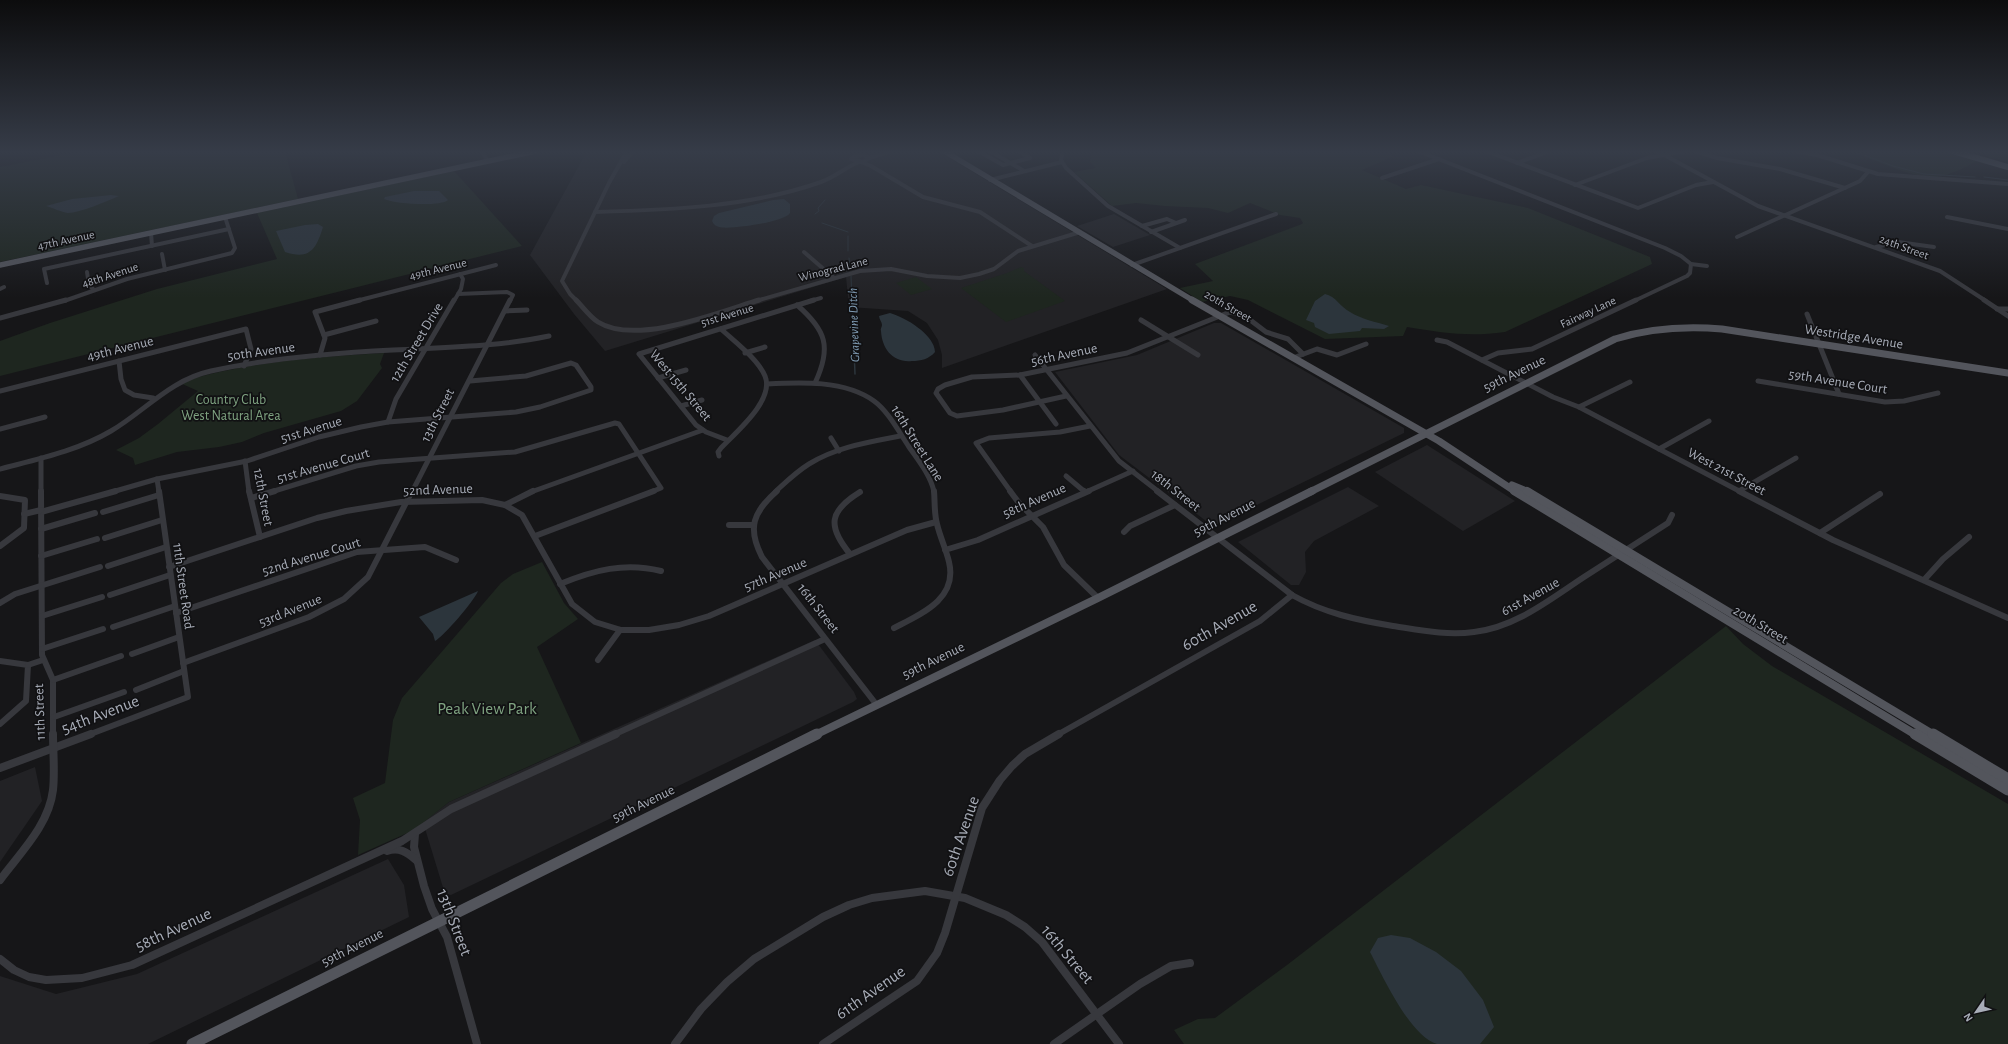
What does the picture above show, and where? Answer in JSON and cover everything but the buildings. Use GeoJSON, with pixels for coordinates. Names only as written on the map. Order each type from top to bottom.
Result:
{"type":"FeatureCollection","features":[{"type":"Feature","properties":{"kind":"main road","name":"47th Avenue"},"geometry":{"type":"LineString","coordinates":[[0,265],[306,200]]}},
{"type":"Feature","properties":{"kind":"main road","name":"20th Street"},"geometry":{"type":"LineString","coordinates":[[1022,200],[1220,316],[1425,433],[1501,480],[1523,497],[1622,552],[1830,678],[2008,790]]}},
{"type":"Feature","properties":{"kind":"main road","name":"Westridge Avenue"},"geometry":{"type":"LineString","coordinates":[[1695,327],[1735,330],[2008,374]]}},
{"type":"Feature","properties":{"kind":"main road","name":"59th Avenue"},"geometry":{"type":"LineString","coordinates":[[192,1044],[438,920],[876,704],[1098,598],[1615,339],[1645,330],[1695,327]]}},
{"type":"Feature","properties":{"kind":"main road","name":"20th Street"},"geometry":{"type":"LineString","coordinates":[[1830,678],[2008,779]]}},
{"type":"Feature","properties":{"kind":"street","name":"Winograd Lane"},"geometry":{"type":"LineString","coordinates":[[601,200],[563,277],[562,284],[598,322],[614,328],[646,330],[682,322],[860,271],[879,269],[900,270],[942,278],[969,277],[994,269],[1016,252],[1032,246]]}},
{"type":"Feature","properties":{"kind":"street"},"geometry":{"type":"LineString","coordinates":[[595,212],[669,210],[749,200]]}},
{"type":"Feature","properties":{"kind":"street"},"geometry":{"type":"LineString","coordinates":[[935,200],[970,208],[980,212],[1032,246],[1077,233]]}},
{"type":"Feature","properties":{"kind":"street"},"geometry":{"type":"LineString","coordinates":[[1101,200],[1108,206],[1180,248]]}},
{"type":"Feature","properties":{"kind":"street"},"geometry":{"type":"LineString","coordinates":[[1542,200],[1670,250],[1691,264],[1707,266]]}},
{"type":"Feature","properties":{"kind":"street"},"geometry":{"type":"LineString","coordinates":[[1615,200],[1638,208],[1659,200]]}},
{"type":"Feature","properties":{"kind":"street","name":"24th Street"},"geometry":{"type":"LineString","coordinates":[[1746,200],[1783,216],[1876,247],[1940,271],[2008,316]]}},
{"type":"Feature","properties":{"kind":"street"},"geometry":{"type":"LineString","coordinates":[[1737,237],[1819,200]]}},
{"type":"Feature","properties":{"kind":"street"},"geometry":{"type":"LineString","coordinates":[[598,207],[608,212]]}},
{"type":"Feature","properties":{"kind":"street"},"geometry":{"type":"LineString","coordinates":[[591,220],[608,212]]}},
{"type":"Feature","properties":{"kind":"street"},"geometry":{"type":"LineString","coordinates":[[1132,265],[1276,214]]}},
{"type":"Feature","properties":{"kind":"street"},"geometry":{"type":"LineString","coordinates":[[47,283],[44,269],[229,229],[225,217]]}},
{"type":"Feature","properties":{"kind":"street"},"geometry":{"type":"LineString","coordinates":[[1947,217],[2008,229]]}},
{"type":"Feature","properties":{"kind":"street"},"geometry":{"type":"LineString","coordinates":[[1142,226],[1167,219],[1176,223]]}},
{"type":"Feature","properties":{"kind":"street"},"geometry":{"type":"LineString","coordinates":[[1151,232],[1185,220]]}},
{"type":"Feature","properties":{"kind":"street","name":"48th Avenue"},"geometry":{"type":"LineString","coordinates":[[0,318],[53,305],[126,279],[227,255],[232,253],[235,248],[229,229]]}},
{"type":"Feature","properties":{"kind":"street"},"geometry":{"type":"LineString","coordinates":[[151,233],[152,246]]}},
{"type":"Feature","properties":{"kind":"street"},"geometry":{"type":"LineString","coordinates":[[1876,247],[1888,242],[1897,242],[1934,247]]}},
{"type":"Feature","properties":{"kind":"street"},"geometry":{"type":"LineString","coordinates":[[804,252],[834,278]]}},
{"type":"Feature","properties":{"kind":"street"},"geometry":{"type":"LineString","coordinates":[[162,254],[165,270]]}},
{"type":"Feature","properties":{"kind":"street","name":"Fairway Lane"},"geometry":{"type":"LineString","coordinates":[[1482,360],[1498,353],[1532,349],[1547,343],[1687,276],[1690,273],[1691,264]]}},
{"type":"Feature","properties":{"kind":"street","name":"49th Avenue"},"geometry":{"type":"LineString","coordinates":[[324,335],[315,312],[496,265]]}},
{"type":"Feature","properties":{"kind":"street"},"geometry":{"type":"LineString","coordinates":[[87,272],[89,285],[94,290]]}},
{"type":"Feature","properties":{"kind":"street","name":"12th Street Drive"},"geometry":{"type":"LineString","coordinates":[[388,422],[396,399],[458,294],[463,283],[460,274]]}},
{"type":"Feature","properties":{"kind":"street","name":"13th Street"},"geometry":{"type":"LineString","coordinates":[[383,549],[513,297],[513,293],[458,294]]}},
{"type":"Feature","properties":{"kind":"street","name":"51st Avenue"},"geometry":{"type":"LineString","coordinates":[[639,354],[822,298]]}},
{"type":"Feature","properties":{"kind":"street"},"geometry":{"type":"LineString","coordinates":[[797,305],[818,325],[824,338],[824,363],[815,383]]}},
{"type":"Feature","properties":{"kind":"street"},"geometry":{"type":"LineString","coordinates":[[1997,309],[2008,309]]}},
{"type":"Feature","properties":{"kind":"street"},"geometry":{"type":"LineString","coordinates":[[505,311],[527,310]]}},
{"type":"Feature","properties":{"kind":"street"},"geometry":{"type":"LineString","coordinates":[[1220,316],[1230,312],[1241,314],[1266,332],[1288,339],[1303,354]]}},
{"type":"Feature","properties":{"kind":"street"},"geometry":{"type":"LineString","coordinates":[[1807,314],[1839,394]]}},
{"type":"Feature","properties":{"kind":"street","name":"56th Avenue"},"geometry":{"type":"LineString","coordinates":[[1040,402],[1003,410],[964,415],[951,414],[936,393],[940,388],[972,377],[1020,375],[1127,353],[1220,316]]}},
{"type":"Feature","properties":{"kind":"street"},"geometry":{"type":"LineString","coordinates":[[1141,320],[1198,355]]}},
{"type":"Feature","properties":{"kind":"street"},"geometry":{"type":"LineString","coordinates":[[320,355],[325,338],[324,335],[376,321]]}},
{"type":"Feature","properties":{"kind":"street","name":"49th Avenue"},"geometry":{"type":"LineString","coordinates":[[0,391],[246,328],[251,349],[244,366]]}},
{"type":"Feature","properties":{"kind":"street"},"geometry":{"type":"LineString","coordinates":[[719,456],[720,448],[759,406],[767,391],[767,384],[763,373],[721,329]]}},
{"type":"Feature","properties":{"kind":"street","name":"50th Avenue"},"geometry":{"type":"LineString","coordinates":[[0,469],[67,451],[100,437],[125,422],[153,398],[173,384],[186,378],[211,371],[320,355],[526,342],[549,336]]}},
{"type":"Feature","properties":{"kind":"street","name":"West 21st Street"},"geometry":{"type":"LineString","coordinates":[[1437,340],[1447,342],[1553,397],[1579,407],[1820,533],[2008,618]]}},
{"type":"Feature","properties":{"kind":"street"},"geometry":{"type":"LineString","coordinates":[[1293,358],[1317,349],[1337,355],[1366,344]]}},
{"type":"Feature","properties":{"kind":"street"},"geometry":{"type":"LineString","coordinates":[[745,353],[765,347]]}},
{"type":"Feature","properties":{"kind":"street","name":"West 15th Street"},"geometry":{"type":"LineString","coordinates":[[639,354],[696,426],[727,440]]}},
{"type":"Feature","properties":{"kind":"street","name":"18th Street"},"geometry":{"type":"LineString","coordinates":[[1035,355],[1112,454],[1175,505],[1292,595],[1310,605],[1353,620]]}},
{"type":"Feature","properties":{"kind":"street"},"geometry":{"type":"LineString","coordinates":[[119,361],[122,386],[125,391],[131,395],[153,398]]}},
{"type":"Feature","properties":{"kind":"street","name":"51st Avenue"},"geometry":{"type":"LineString","coordinates":[[24,514],[41,511],[157,479],[245,461],[342,431],[388,422],[523,411],[591,390],[591,387],[576,365],[571,363],[526,376],[470,381]]}},
{"type":"Feature","properties":{"kind":"street"},"geometry":{"type":"LineString","coordinates":[[658,378],[686,370]]}},
{"type":"Feature","properties":{"kind":"street"},"geometry":{"type":"LineString","coordinates":[[1020,375],[1056,424]]}},
{"type":"Feature","properties":{"kind":"street","name":"59th Avenue Court"},"geometry":{"type":"LineString","coordinates":[[1758,381],[1894,402],[1938,393]]}},
{"type":"Feature","properties":{"kind":"street"},"geometry":{"type":"LineString","coordinates":[[1579,407],[1630,382]]}},
{"type":"Feature","properties":{"kind":"street","name":"16th Street Lane"},"geometry":{"type":"LineString","coordinates":[[767,384],[815,383],[840,388],[872,399],[884,410],[933,487],[936,522],[950,563],[951,576],[946,591],[930,608],[894,628]]}},
{"type":"Feature","properties":{"kind":"street"},"geometry":{"type":"LineString","coordinates":[[1040,402],[1066,396]]}},
{"type":"Feature","properties":{"kind":"street"},"geometry":{"type":"LineString","coordinates":[[680,406],[702,400]]}},
{"type":"Feature","properties":{"kind":"street"},"geometry":{"type":"LineString","coordinates":[[0,429],[45,417]]}},
{"type":"Feature","properties":{"kind":"street"},"geometry":{"type":"LineString","coordinates":[[1658,449],[1709,421]]}},
{"type":"Feature","properties":{"kind":"street","name":"51st Avenue Court"},"geometry":{"type":"LineString","coordinates":[[251,498],[356,466],[380,462],[516,452],[614,422],[619,424],[639,453]]}},
{"type":"Feature","properties":{"kind":"street"},"geometry":{"type":"LineString","coordinates":[[1090,426],[1060,432],[989,438],[976,442],[976,444],[1019,503],[1043,527],[1064,565],[1098,598]]}},
{"type":"Feature","properties":{"kind":"street"},"geometry":{"type":"LineString","coordinates":[[505,505],[536,489],[702,430]]}},
{"type":"Feature","properties":{"kind":"street"},"geometry":{"type":"LineString","coordinates":[[729,526],[753,525],[756,516],[764,503],[798,471],[819,458],[839,451],[900,436]]}},
{"type":"Feature","properties":{"kind":"street"},"geometry":{"type":"LineString","coordinates":[[831,438],[839,451]]}},
{"type":"Feature","properties":{"kind":"street"},"geometry":{"type":"LineString","coordinates":[[535,536],[661,488],[639,453]]}},
{"type":"Feature","properties":{"kind":"street","name":"11th Street"},"geometry":{"type":"LineString","coordinates":[[0,880],[39,828],[47,812],[53,790],[53,680],[43,660],[42,649],[41,458]]}},
{"type":"Feature","properties":{"kind":"street"},"geometry":{"type":"LineString","coordinates":[[1739,491],[1796,458]]}},
{"type":"Feature","properties":{"kind":"street","name":"12th Street"},"geometry":{"type":"LineString","coordinates":[[245,461],[247,484],[260,536]]}},
{"type":"Feature","properties":{"kind":"street","name":"58th Avenue"},"geometry":{"type":"LineString","coordinates":[[945,550],[972,542],[1133,471]]}},
{"type":"Feature","properties":{"kind":"street"},"geometry":{"type":"LineString","coordinates":[[1066,476],[1085,492]]}},
{"type":"Feature","properties":{"kind":"street","name":"11th Street Road"},"geometry":{"type":"LineString","coordinates":[[157,479],[188,697]]}},
{"type":"Feature","properties":{"kind":"street"},"geometry":{"type":"LineString","coordinates":[[850,554],[836,536],[834,520],[838,510],[848,499],[860,492]]}},
{"type":"Feature","properties":{"kind":"street"},"geometry":{"type":"LineString","coordinates":[[1820,533],[1880,494]]}},
{"type":"Feature","properties":{"kind":"street"},"geometry":{"type":"LineString","coordinates":[[103,512],[159,495]]}},
{"type":"Feature","properties":{"kind":"street"},"geometry":{"type":"LineString","coordinates":[[0,496],[25,500],[24,528],[0,546]]}},
{"type":"Feature","properties":{"kind":"street","name":"52nd Avenue"},"geometry":{"type":"LineString","coordinates":[[169,567],[260,536],[346,510],[408,502],[467,499],[488,500],[505,505],[522,515],[535,536],[560,584]]}},
{"type":"Feature","properties":{"kind":"street"},"geometry":{"type":"LineString","coordinates":[[1124,532],[1130,526],[1175,505]]}},
{"type":"Feature","properties":{"kind":"street"},"geometry":{"type":"LineString","coordinates":[[41,529],[95,513]]}},
{"type":"Feature","properties":{"kind":"street","name":"61st Avenue"},"geometry":{"type":"LineString","coordinates":[[1353,620],[1414,630],[1463,633],[1482,632],[1516,621],[1538,609],[1668,523],[1672,515]]}},
{"type":"Feature","properties":{"kind":"street"},"geometry":{"type":"LineString","coordinates":[[105,538],[162,520]]}},
{"type":"Feature","properties":{"kind":"street","name":"57th Avenue"},"geometry":{"type":"LineString","coordinates":[[560,584],[572,604],[583,615],[602,625],[620,630],[650,630],[681,625],[782,584],[907,530],[936,522]]}},
{"type":"Feature","properties":{"kind":"street","name":"16th Street"},"geometry":{"type":"LineString","coordinates":[[753,525],[753,538],[756,549],[876,704]]}},
{"type":"Feature","properties":{"kind":"street"},"geometry":{"type":"LineString","coordinates":[[1924,580],[1943,558],[1969,537]]}},
{"type":"Feature","properties":{"kind":"street"},"geometry":{"type":"LineString","coordinates":[[41,556],[97,539]]}},
{"type":"Feature","properties":{"kind":"street"},"geometry":{"type":"LineString","coordinates":[[108,566],[166,547]]}},
{"type":"Feature","properties":{"kind":"street","name":"52nd Avenue Court"},"geometry":{"type":"LineString","coordinates":[[176,613],[344,555],[383,549],[426,547],[456,560]]}},
{"type":"Feature","properties":{"kind":"street","name":"53rd Avenue"},"geometry":{"type":"LineString","coordinates":[[183,663],[309,617],[344,599],[368,577],[383,549]]}},
{"type":"Feature","properties":{"kind":"street"},"geometry":{"type":"LineString","coordinates":[[560,584],[592,572],[621,565],[649,567],[661,571]]}},
{"type":"Feature","properties":{"kind":"street"},"geometry":{"type":"LineString","coordinates":[[0,603],[14,594],[100,567]]}},
{"type":"Feature","properties":{"kind":"street"},"geometry":{"type":"LineString","coordinates":[[110,595],[170,575]]}},
{"type":"Feature","properties":{"kind":"street","name":"60th Avenue"},"geometry":{"type":"LineString","coordinates":[[675,1044],[701,1009],[727,982],[754,959],[823,917],[850,905],[879,896],[925,891],[955,895],[982,808],[1000,780],[1025,754],[1102,708],[1260,621],[1292,595]]}},
{"type":"Feature","properties":{"kind":"street"},"geometry":{"type":"LineString","coordinates":[[42,616],[102,597]]}},
{"type":"Feature","properties":{"kind":"street"},"geometry":{"type":"LineString","coordinates":[[113,627],[175,606]]}},
{"type":"Feature","properties":{"kind":"street"},"geometry":{"type":"LineString","coordinates":[[42,649],[102,629]]}},
{"type":"Feature","properties":{"kind":"street"},"geometry":{"type":"LineString","coordinates":[[598,660],[620,630]]}},
{"type":"Feature","properties":{"kind":"street"},"geometry":{"type":"LineString","coordinates":[[132,654],[179,637]]}},
{"type":"Feature","properties":{"kind":"street","name":"58th Avenue"},"geometry":{"type":"LineString","coordinates":[[0,959],[22,974],[31,978],[63,980],[105,974],[144,960],[415,834],[451,809],[469,800],[825,639]]}},
{"type":"Feature","properties":{"kind":"street"},"geometry":{"type":"LineString","coordinates":[[53,680],[121,656]]}},
{"type":"Feature","properties":{"kind":"street"},"geometry":{"type":"LineString","coordinates":[[0,661],[28,665],[43,660]]}},
{"type":"Feature","properties":{"kind":"street"},"geometry":{"type":"LineString","coordinates":[[0,724],[26,701],[28,665]]}},
{"type":"Feature","properties":{"kind":"street"},"geometry":{"type":"LineString","coordinates":[[136,690],[184,672]]}},
{"type":"Feature","properties":{"kind":"street"},"geometry":{"type":"LineString","coordinates":[[54,717],[124,692]]}},
{"type":"Feature","properties":{"kind":"street","name":"54th Avenue"},"geometry":{"type":"LineString","coordinates":[[0,768],[188,697]]}},
{"type":"Feature","properties":{"kind":"street","name":"13th Street"},"geometry":{"type":"LineString","coordinates":[[415,834],[414,847],[416,860],[429,902],[447,936],[477,1044]]}},
{"type":"Feature","properties":{"kind":"street","name":"58th Avenue"},"geometry":{"type":"LineString","coordinates":[[353,864],[361,863],[393,849],[401,850],[416,860]]}},
{"type":"Feature","properties":{"kind":"street","name":"16th Street"},"geometry":{"type":"LineString","coordinates":[[955,895],[1006,915],[1025,927],[1042,942],[1119,1044]]}},
{"type":"Feature","properties":{"kind":"street","name":"61th Avenue"},"geometry":{"type":"LineString","coordinates":[[824,1044],[900,994],[917,981],[937,953],[945,933],[955,895]]}},
{"type":"Feature","properties":{"kind":"street"},"geometry":{"type":"LineString","coordinates":[[1054,1044],[1140,984],[1171,966],[1190,963]]}},
{"type":"Feature","properties":{"kind":"shaded area"},"geometry":{"type":"Polygon","coordinates":[[[69,200],[110,200],[79,211],[68,213],[46,206],[69,200]]]}},
{"type":"Feature","properties":{"kind":"shaded area"},"geometry":{"type":"Polygon","coordinates":[[[386,200],[448,200],[436,204],[417,204],[386,200]]]}},
{"type":"Feature","properties":{"kind":"shaded area"},"geometry":{"type":"Polygon","coordinates":[[[560,200],[1019,200],[1167,289],[942,368],[942,355],[938,340],[927,323],[908,311],[849,307],[846,277],[605,351],[574,314],[530,255],[560,200]]]}},
{"type":"Feature","properties":{"kind":"shaded area"},"geometry":{"type":"Polygon","coordinates":[[[773,200],[785,200],[790,204],[790,213],[786,216],[768,222],[725,228],[717,226],[712,221],[714,216],[719,213],[773,200]]]}},
{"type":"Feature","properties":{"kind":"shaded area"},"geometry":{"type":"Polygon","coordinates":[[[1114,214],[1150,235],[1113,247],[1077,226],[1114,214]]]}},
{"type":"Feature","properties":{"kind":"shaded area"},"geometry":{"type":"Polygon","coordinates":[[[318,224],[323,227],[317,242],[310,251],[306,254],[300,255],[285,252],[276,231],[318,224]]]}},
{"type":"Feature","properties":{"kind":"shaded area"},"geometry":{"type":"Polygon","coordinates":[[[1325,294],[1332,297],[1354,314],[1389,326],[1384,329],[1362,328],[1360,331],[1329,334],[1315,327],[1314,323],[1306,320],[1315,301],[1325,294]]]}},
{"type":"Feature","properties":{"kind":"shaded area"},"geometry":{"type":"Polygon","coordinates":[[[890,313],[903,318],[925,333],[934,346],[935,352],[927,358],[915,361],[899,360],[890,354],[886,349],[882,338],[882,324],[879,316],[890,313]]]}},
{"type":"Feature","properties":{"kind":"shaded area"},"geometry":{"type":"Polygon","coordinates":[[[1214,323],[1221,323],[1404,428],[1404,433],[1214,526],[1210,524],[1119,455],[1055,372],[1137,355],[1214,323]]]}},
{"type":"Feature","properties":{"kind":"shaded area"},"geometry":{"type":"Polygon","coordinates":[[[1427,445],[1515,501],[1463,531],[1375,472],[1427,445]]]}},
{"type":"Feature","properties":{"kind":"shaded area"},"geometry":{"type":"Polygon","coordinates":[[[1348,487],[1379,506],[1314,541],[1305,552],[1306,572],[1299,585],[1291,585],[1238,542],[1348,487]]]}},
{"type":"Feature","properties":{"kind":"shaded area"},"geometry":{"type":"Polygon","coordinates":[[[478,591],[476,596],[458,618],[445,633],[435,641],[433,634],[419,617],[478,591]]]}},
{"type":"Feature","properties":{"kind":"shaded area"},"geometry":{"type":"Polygon","coordinates":[[[815,640],[854,692],[857,699],[853,702],[451,895],[445,894],[423,822],[449,802],[815,640]]]}},
{"type":"Feature","properties":{"kind":"shaded area"},"geometry":{"type":"Polygon","coordinates":[[[35,767],[42,801],[0,862],[0,781],[35,767]]]}},
{"type":"Feature","properties":{"kind":"shaded area"},"geometry":{"type":"Polygon","coordinates":[[[388,859],[404,885],[409,917],[148,1044],[0,1044],[0,976],[56,994],[137,974],[388,859]]]}},
{"type":"Feature","properties":{"kind":"shaded area"},"geometry":{"type":"Polygon","coordinates":[[[1391,935],[1410,938],[1436,952],[1461,971],[1483,1000],[1494,1027],[1480,1044],[1437,1044],[1427,1039],[1407,1018],[1370,952],[1378,938],[1391,935]]]}},
{"type":"Feature","properties":{"kind":"green space"},"geometry":{"type":"Polygon","coordinates":[[[0,200],[295,200],[0,262],[0,200]]]}},
{"type":"Feature","properties":{"kind":"green space"},"geometry":{"type":"Polygon","coordinates":[[[319,200],[480,200],[522,246],[0,376],[0,341],[50,323],[157,289],[277,259],[257,213],[319,200]]]}},
{"type":"Feature","properties":{"kind":"green space"},"geometry":{"type":"Polygon","coordinates":[[[1105,200],[1489,200],[1528,208],[1650,257],[1652,264],[1505,332],[1456,334],[1407,327],[1403,336],[1325,339],[1248,300],[1230,296],[1202,302],[1180,288],[1213,281],[1195,264],[1302,224],[1303,223],[1300,218],[1280,215],[1250,203],[1228,213],[1208,208],[1136,203],[1112,206],[1105,200]]]}},
{"type":"Feature","properties":{"kind":"green space"},"geometry":{"type":"Polygon","coordinates":[[[1021,267],[1024,268],[1024,271],[1065,301],[1006,322],[961,288],[1007,273],[1021,267]]]}},
{"type":"Feature","properties":{"kind":"green space"},"geometry":{"type":"Polygon","coordinates":[[[916,277],[932,289],[911,295],[896,283],[916,277]]]}},
{"type":"Feature","properties":{"kind":"green space","name":"Country Club West Natural Area"},"geometry":{"type":"Polygon","coordinates":[[[384,353],[380,364],[382,368],[357,401],[341,411],[264,433],[242,442],[219,447],[177,452],[135,465],[133,458],[116,450],[139,438],[198,391],[180,383],[254,365],[333,356],[384,353]]]}},
{"type":"Feature","properties":{"kind":"green space","name":"Peak View Park"},"geometry":{"type":"Polygon","coordinates":[[[542,562],[564,603],[578,619],[537,647],[581,743],[449,802],[414,830],[358,855],[360,820],[353,798],[385,783],[393,720],[402,698],[501,583],[513,574],[542,562]]]}},
{"type":"Feature","properties":{"kind":"green space"},"geometry":{"type":"Polygon","coordinates":[[[1726,626],[1743,644],[1772,666],[2008,804],[2008,1044],[1184,1044],[1174,1030],[1198,1019],[1215,1018],[1287,965],[1726,626]]]}},
{"type":"Feature","properties":{"kind":"waterway","name":"Grapevine Ditch"},"geometry":{"type":"LineString","coordinates":[[815,214],[819,211],[818,208],[825,200]]}},
{"type":"Feature","properties":{"kind":"waterway","name":"Grapevine Ditch"},"geometry":{"type":"LineString","coordinates":[[822,223],[848,232]]}},
{"type":"Feature","properties":{"kind":"waterway","name":"Grapevine Ditch"},"geometry":{"type":"LineString","coordinates":[[848,236],[848,251]]}},
{"type":"Feature","properties":{"kind":"waterway","name":"Grapevine Ditch"},"geometry":{"type":"LineString","coordinates":[[849,258],[850,270]]}},
{"type":"Feature","properties":{"kind":"waterway","name":"Grapevine Ditch"},"geometry":{"type":"LineString","coordinates":[[851,276],[852,301]]}},
{"type":"Feature","properties":{"kind":"waterway","name":"Grapevine Ditch"},"geometry":{"type":"LineString","coordinates":[[852,300],[855,374]]}}]}
